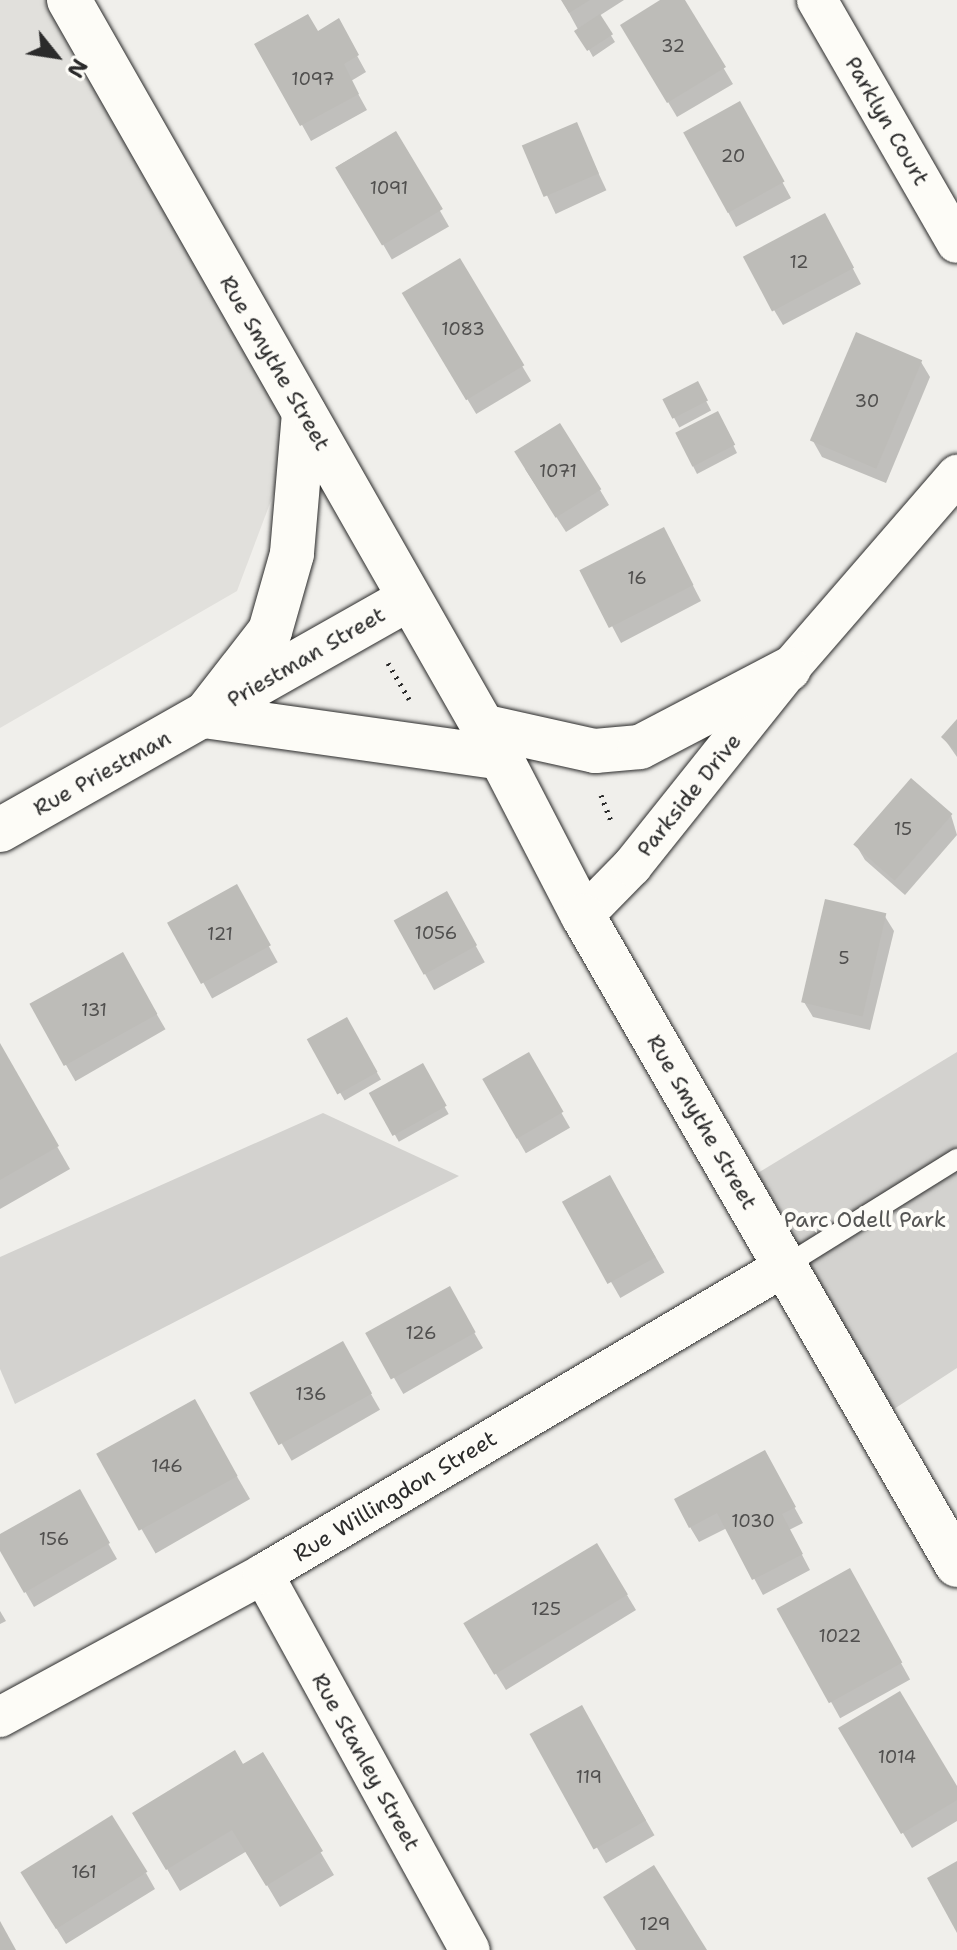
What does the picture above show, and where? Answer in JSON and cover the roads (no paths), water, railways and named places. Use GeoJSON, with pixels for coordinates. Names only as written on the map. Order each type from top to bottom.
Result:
{"type":"FeatureCollection","features":[{"type":"Feature","properties":{"kind":"main road","name":"Rue Smythe Street"},"geometry":{"type":"LineString","coordinates":[[69,0],[492,742],[583,916],[957,1565]]}},
{"type":"Feature","properties":{"kind":"main road"},"geometry":{"type":"LineString","coordinates":[[204,716],[270,631],[292,554],[304,413]]}},
{"type":"Feature","properties":{"kind":"main road","name":"Priestman Street"},"geometry":{"type":"LineString","coordinates":[[204,716],[409,599]]}},
{"type":"Feature","properties":{"kind":"main road"},"geometry":{"type":"LineString","coordinates":[[204,716],[595,751],[640,747],[789,669]]}},
{"type":"Feature","properties":{"kind":"main road","name":"Rue Priestman"},"geometry":{"type":"LineString","coordinates":[[0,830],[204,716]]}},
{"type":"Feature","properties":{"kind":"street","name":"Parklyn Court"},"geometry":{"type":"LineString","coordinates":[[817,0],[957,243]]}},
{"type":"Feature","properties":{"kind":"street","name":"Parkside Drive"},"geometry":{"type":"LineString","coordinates":[[583,916],[632,866],[789,669],[957,475]]}},
{"type":"Feature","properties":{"kind":"street","name":"Rue Willingdon Street"},"geometry":{"type":"LineString","coordinates":[[0,1717],[263,1574],[785,1266]]}},
{"type":"Feature","properties":{"kind":"street","name":"Rue Stanley Street"},"geometry":{"type":"LineString","coordinates":[[263,1574],[470,1950]]}},
{"type":"Feature","properties":{"kind":"lane"},"geometry":{"type":"LineString","coordinates":[[785,1266],[957,1159]]}},
{"type":"Feature","properties":{"kind":"park label","name":"Parc Odell Park"},"geometry":{"type":"Point","coordinates":[865,1220]}}]}
